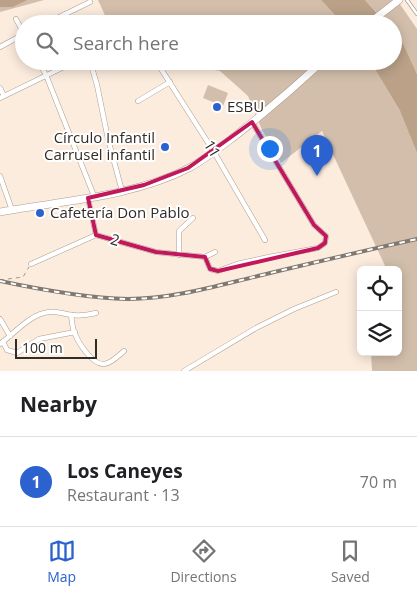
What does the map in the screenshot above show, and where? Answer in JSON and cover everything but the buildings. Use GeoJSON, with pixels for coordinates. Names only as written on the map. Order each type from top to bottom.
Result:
{"type":"FeatureCollection","features":[{"type":"Feature","properties":{"kind":"main road"},"geometry":{"type":"LineString","coordinates":[[379,15],[398,0]]}},
{"type":"Feature","properties":{"kind":"main road"},"geometry":{"type":"LineString","coordinates":[[0,212],[122,191],[144,185],[188,168],[214,152],[314,70]]}},
{"type":"Feature","properties":{"kind":"street"},"geometry":{"type":"LineString","coordinates":[[65,14],[90,2]]}},
{"type":"Feature","properties":{"kind":"street"},"geometry":{"type":"LineString","coordinates":[[0,47],[15,39]]}},
{"type":"Feature","properties":{"kind":"street"},"geometry":{"type":"LineString","coordinates":[[43,70],[91,197],[96,235]]}},
{"type":"Feature","properties":{"kind":"street"},"geometry":{"type":"LineString","coordinates":[[0,88],[2,97],[58,70]]}},
{"type":"Feature","properties":{"kind":"street"},"geometry":{"type":"LineString","coordinates":[[93,70],[122,191]]}},
{"type":"Feature","properties":{"kind":"street","name":"11"},"geometry":{"type":"LineString","coordinates":[[162,70],[214,152],[265,240]]}},
{"type":"Feature","properties":{"kind":"street"},"geometry":{"type":"LineString","coordinates":[[138,101],[170,82]]}},
{"type":"Feature","properties":{"kind":"street"},"geometry":{"type":"LineString","coordinates":[[215,252],[205,257],[210,269],[218,271],[237,264],[318,248],[325,243],[326,236],[314,225],[252,122]]}},
{"type":"Feature","properties":{"kind":"street"},"geometry":{"type":"LineString","coordinates":[[0,176],[12,210]]}},
{"type":"Feature","properties":{"kind":"street"},"geometry":{"type":"LineString","coordinates":[[179,254],[180,231],[193,218]]}},
{"type":"Feature","properties":{"kind":"street","name":"2"},"geometry":{"type":"LineString","coordinates":[[31,264],[96,235],[156,252],[205,257]]}},
{"type":"Feature","properties":{"kind":"street"},"geometry":{"type":"LineString","coordinates":[[184,371],[256,328],[294,309],[336,292]]}},
{"type":"Feature","properties":{"kind":"street"},"geometry":{"type":"LineString","coordinates":[[75,332],[39,339],[17,352],[7,350],[1,343],[38,315],[48,312],[71,315],[96,313]]}},
{"type":"Feature","properties":{"kind":"street"},"geometry":{"type":"LineString","coordinates":[[71,315],[78,341],[88,354],[102,364],[108,363],[124,351]]}},
{"type":"Feature","properties":{"kind":"street"},"geometry":{"type":"LineString","coordinates":[[0,319],[10,336]]}},
{"type":"Feature","properties":{"kind":"lane"},"geometry":{"type":"LineString","coordinates":[[407,0],[417,14]]}},
{"type":"Feature","properties":{"kind":"path"},"geometry":{"type":"LineString","coordinates":[[0,280],[24,276],[31,264]]}},
{"type":"Feature","properties":{"kind":"highlighted area"},"geometry":{"type":"Polygon","coordinates":[[[252,122],[314,225],[326,236],[325,243],[318,248],[218,271],[210,269],[205,257],[156,252],[96,235],[88,198],[144,185],[188,168],[252,122]]]}},
{"type":"Feature","properties":{"kind":"shaded area"},"geometry":{"type":"Polygon","coordinates":[[[0,0],[28,0],[13,7],[0,7],[0,0]]]}},
{"type":"Feature","properties":{"kind":"shaded area"},"geometry":{"type":"Polygon","coordinates":[[[28,0],[44,0],[0,12],[0,7],[13,7],[28,0]]]}},
{"type":"Feature","properties":{"kind":"shaded area"},"geometry":{"type":"Polygon","coordinates":[[[98,0],[321,0],[335,15],[105,15],[98,0]]]}},
{"type":"Feature","properties":{"kind":"shaded area"},"geometry":{"type":"Polygon","coordinates":[[[321,0],[365,0],[379,15],[335,15],[321,0]]]}},
{"type":"Feature","properties":{"kind":"shaded area"},"geometry":{"type":"Polygon","coordinates":[[[365,0],[397,0],[417,29],[417,74],[402,41],[402,15],[379,15],[365,0]]]}},
{"type":"Feature","properties":{"kind":"shaded area"},"geometry":{"type":"Polygon","coordinates":[[[402,41],[417,74],[417,153],[400,111],[375,70],[402,70],[402,41]]]}},
{"type":"Feature","properties":{"kind":"shaded area"},"geometry":{"type":"Polygon","coordinates":[[[214,70],[375,70],[401,113],[417,153],[417,371],[372,371],[371,356],[402,356],[402,266],[385,266],[322,131],[281,163],[262,130],[248,96],[220,71],[214,70]]]}},
{"type":"Feature","properties":{"kind":"shaded area"},"geometry":{"type":"Polygon","coordinates":[[[208,85],[228,93],[223,106],[203,98],[208,85]]]}},
{"type":"Feature","properties":{"kind":"railway"},"geometry":{"type":"LineString","coordinates":[[0,281],[96,297],[128,299],[161,297],[210,288],[417,239]]}},
{"type":"Feature","properties":{"kind":"place","name":"ESBU"},"geometry":{"type":"Point","coordinates":[217,107]}},
{"type":"Feature","properties":{"kind":"place","name":"Círculo Infantil Carrusel infantil"},"geometry":{"type":"Point","coordinates":[165,147]}},
{"type":"Feature","properties":{"kind":"place","name":"Los Caneyes"},"geometry":{"type":"Point","coordinates":[317,176]}},
{"type":"Feature","properties":{"kind":"place","name":"Cafetería Don Pablo"},"geometry":{"type":"Point","coordinates":[40,213]}}]}
